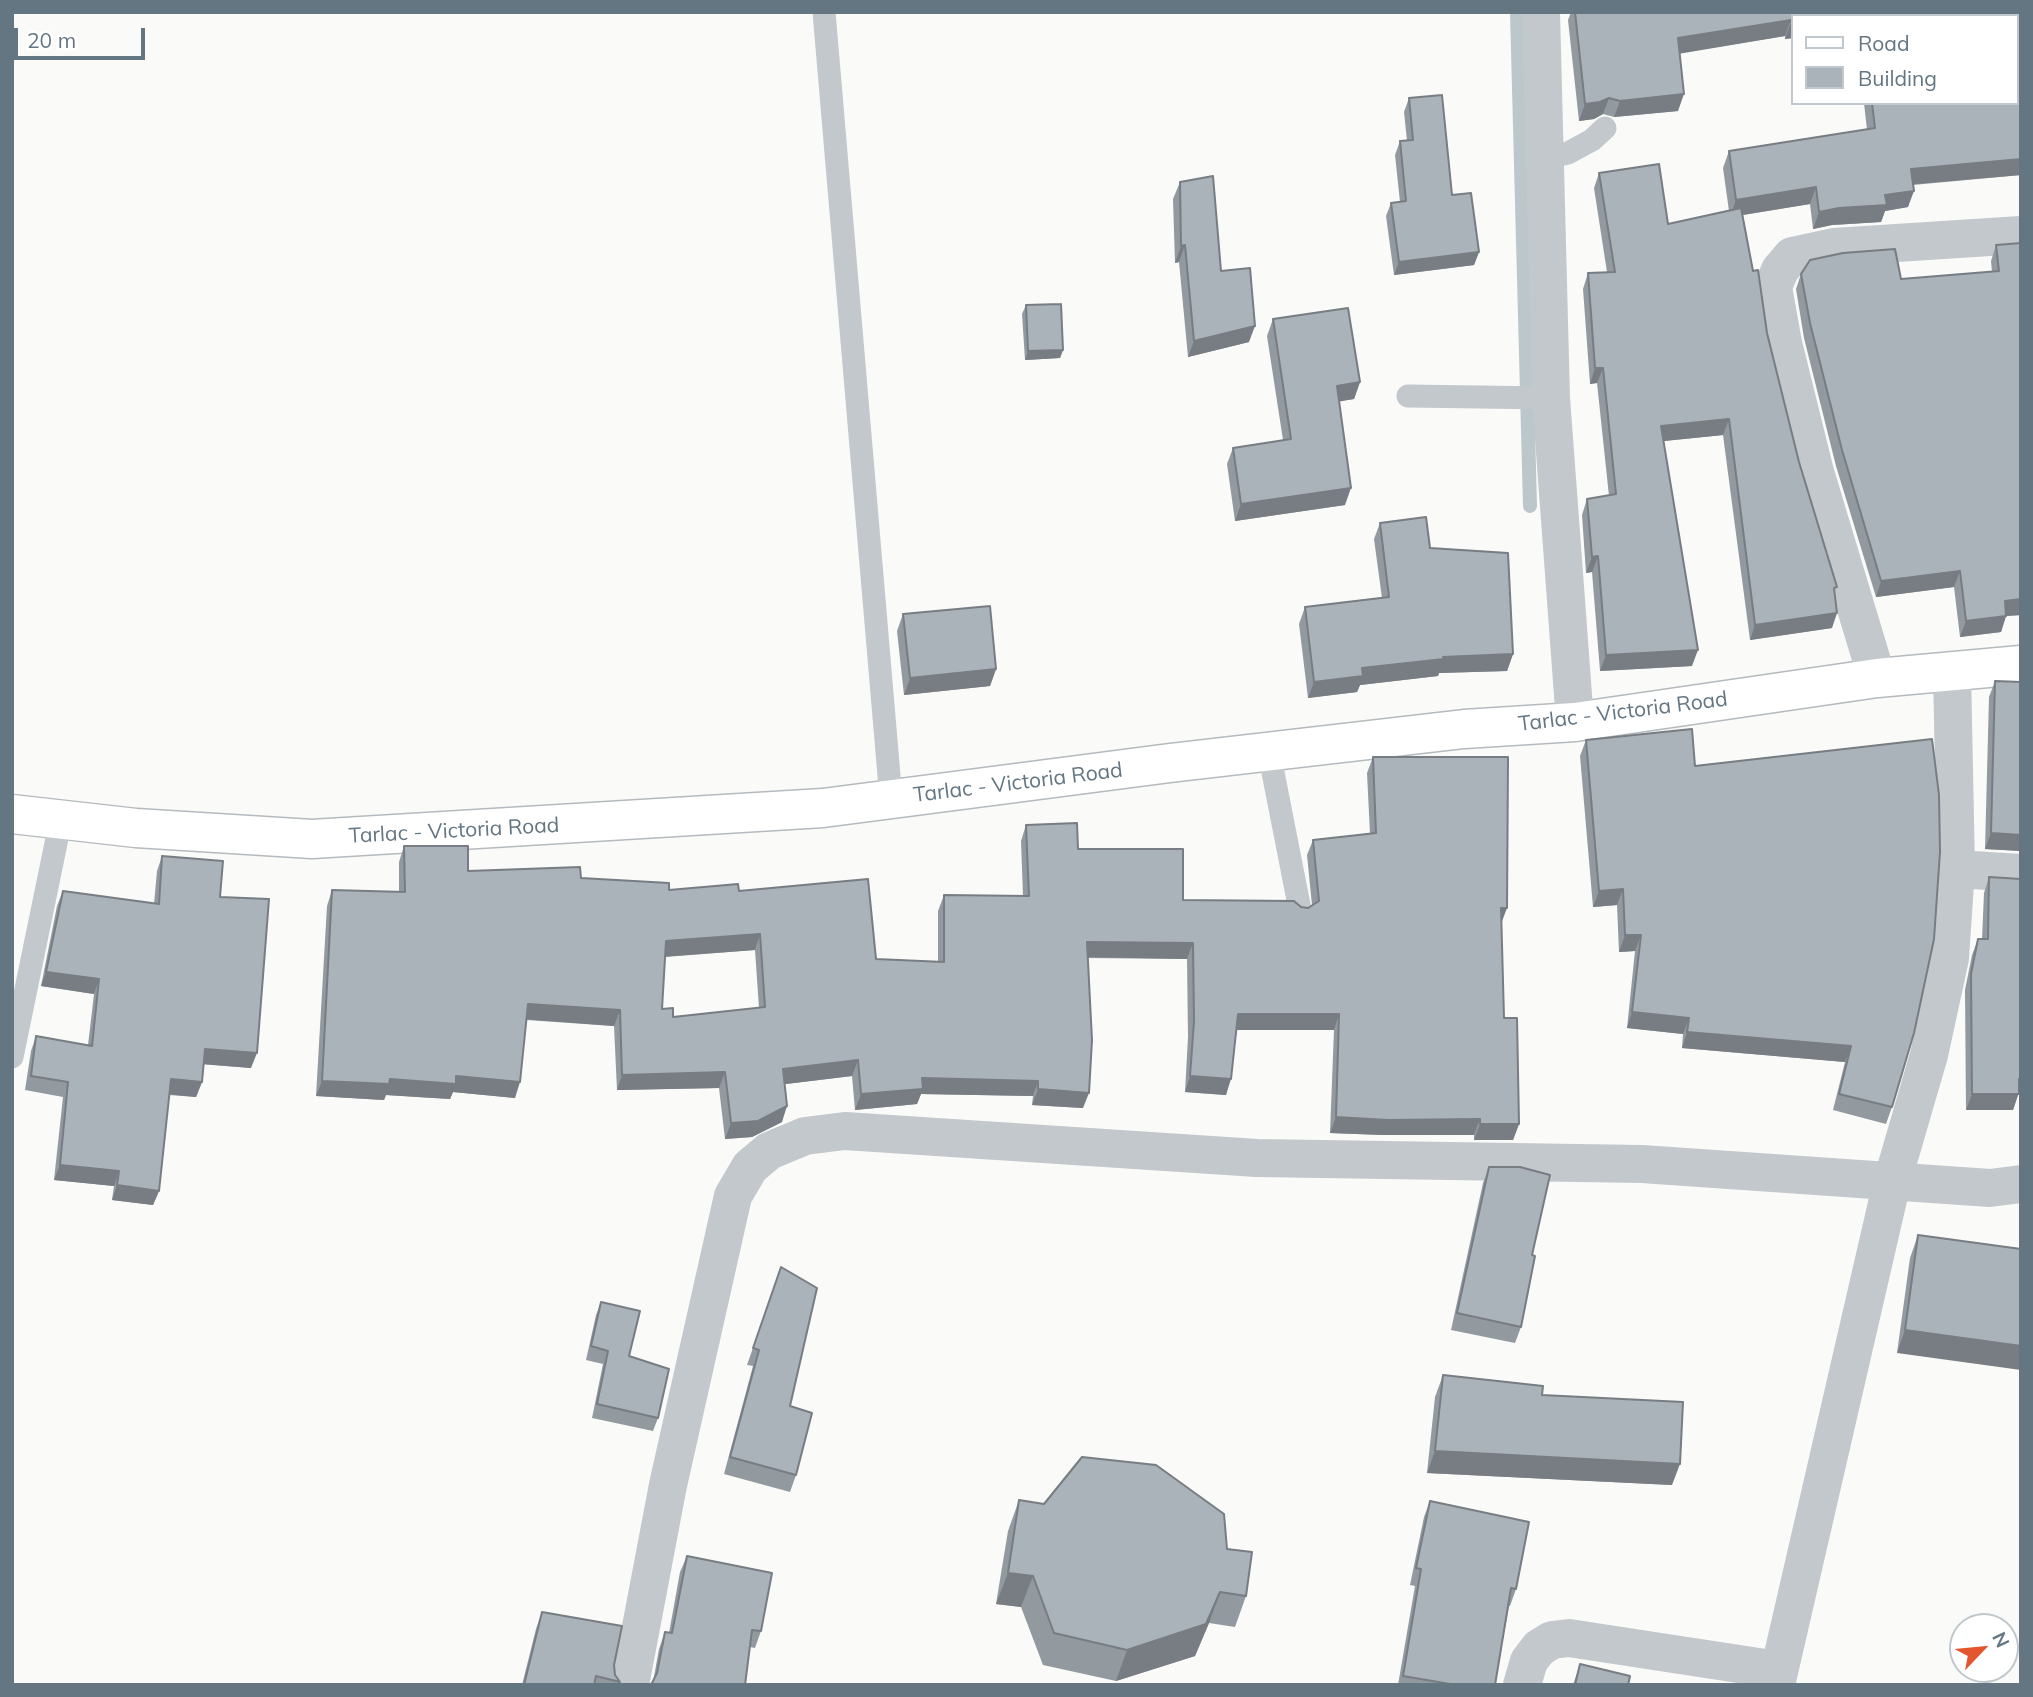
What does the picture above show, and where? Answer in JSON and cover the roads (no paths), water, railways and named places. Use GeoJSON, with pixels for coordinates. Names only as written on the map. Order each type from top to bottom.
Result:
{"type":"FeatureCollection","features":[{"type":"Feature","properties":{"kind":"main road","name":"Tarlac - Victoria Road"},"geometry":{"type":"LineString","coordinates":[[12,814],[136,828],[312,839],[823,808],[1464,729],[1575,722],[1877,678],[2021,665]]}},
{"type":"Feature","properties":{"kind":"street"},"geometry":{"type":"LineString","coordinates":[[1541,12],[1551,398],[1575,722]]}},
{"type":"Feature","properties":{"kind":"street"},"geometry":{"type":"LineString","coordinates":[[1877,678],[1815,472],[1783,343],[1773,287],[1780,270],[1792,256],[1834,247],[2021,235]]}},
{"type":"Feature","properties":{"kind":"street"},"geometry":{"type":"LineString","coordinates":[[1522,1685],[1529,1661],[1539,1648],[1552,1640],[1569,1638],[1777,1677],[1892,1182],[1929,1055],[1950,958],[1956,869],[1952,671]]}},
{"type":"Feature","properties":{"kind":"street"},"geometry":{"type":"LineString","coordinates":[[1956,869],[2021,873]]}},
{"type":"Feature","properties":{"kind":"street"},"geometry":{"type":"LineString","coordinates":[[630,1685],[668,1485],[733,1196],[750,1167],[769,1150],[805,1136],[845,1131],[1257,1158],[1642,1164],[1990,1188],[2021,1184]]}},
{"type":"Feature","properties":{"kind":"lane"},"geometry":{"type":"LineString","coordinates":[[824,12],[891,799]]}},
{"type":"Feature","properties":{"kind":"lane"},"geometry":{"type":"LineString","coordinates":[[1545,158],[1568,153],[1592,140],[1605,128]]}},
{"type":"Feature","properties":{"kind":"lane"},"geometry":{"type":"LineString","coordinates":[[1408,396],[1551,398]]}},
{"type":"Feature","properties":{"kind":"lane"},"geometry":{"type":"LineString","coordinates":[[1269,752],[1300,910]]}},
{"type":"Feature","properties":{"kind":"lane"},"geometry":{"type":"LineString","coordinates":[[12,1058],[61,820]]}},
{"type":"Feature","properties":{"kind":"waterway"},"geometry":{"type":"LineString","coordinates":[[1517,12],[1530,506]]}}]}
